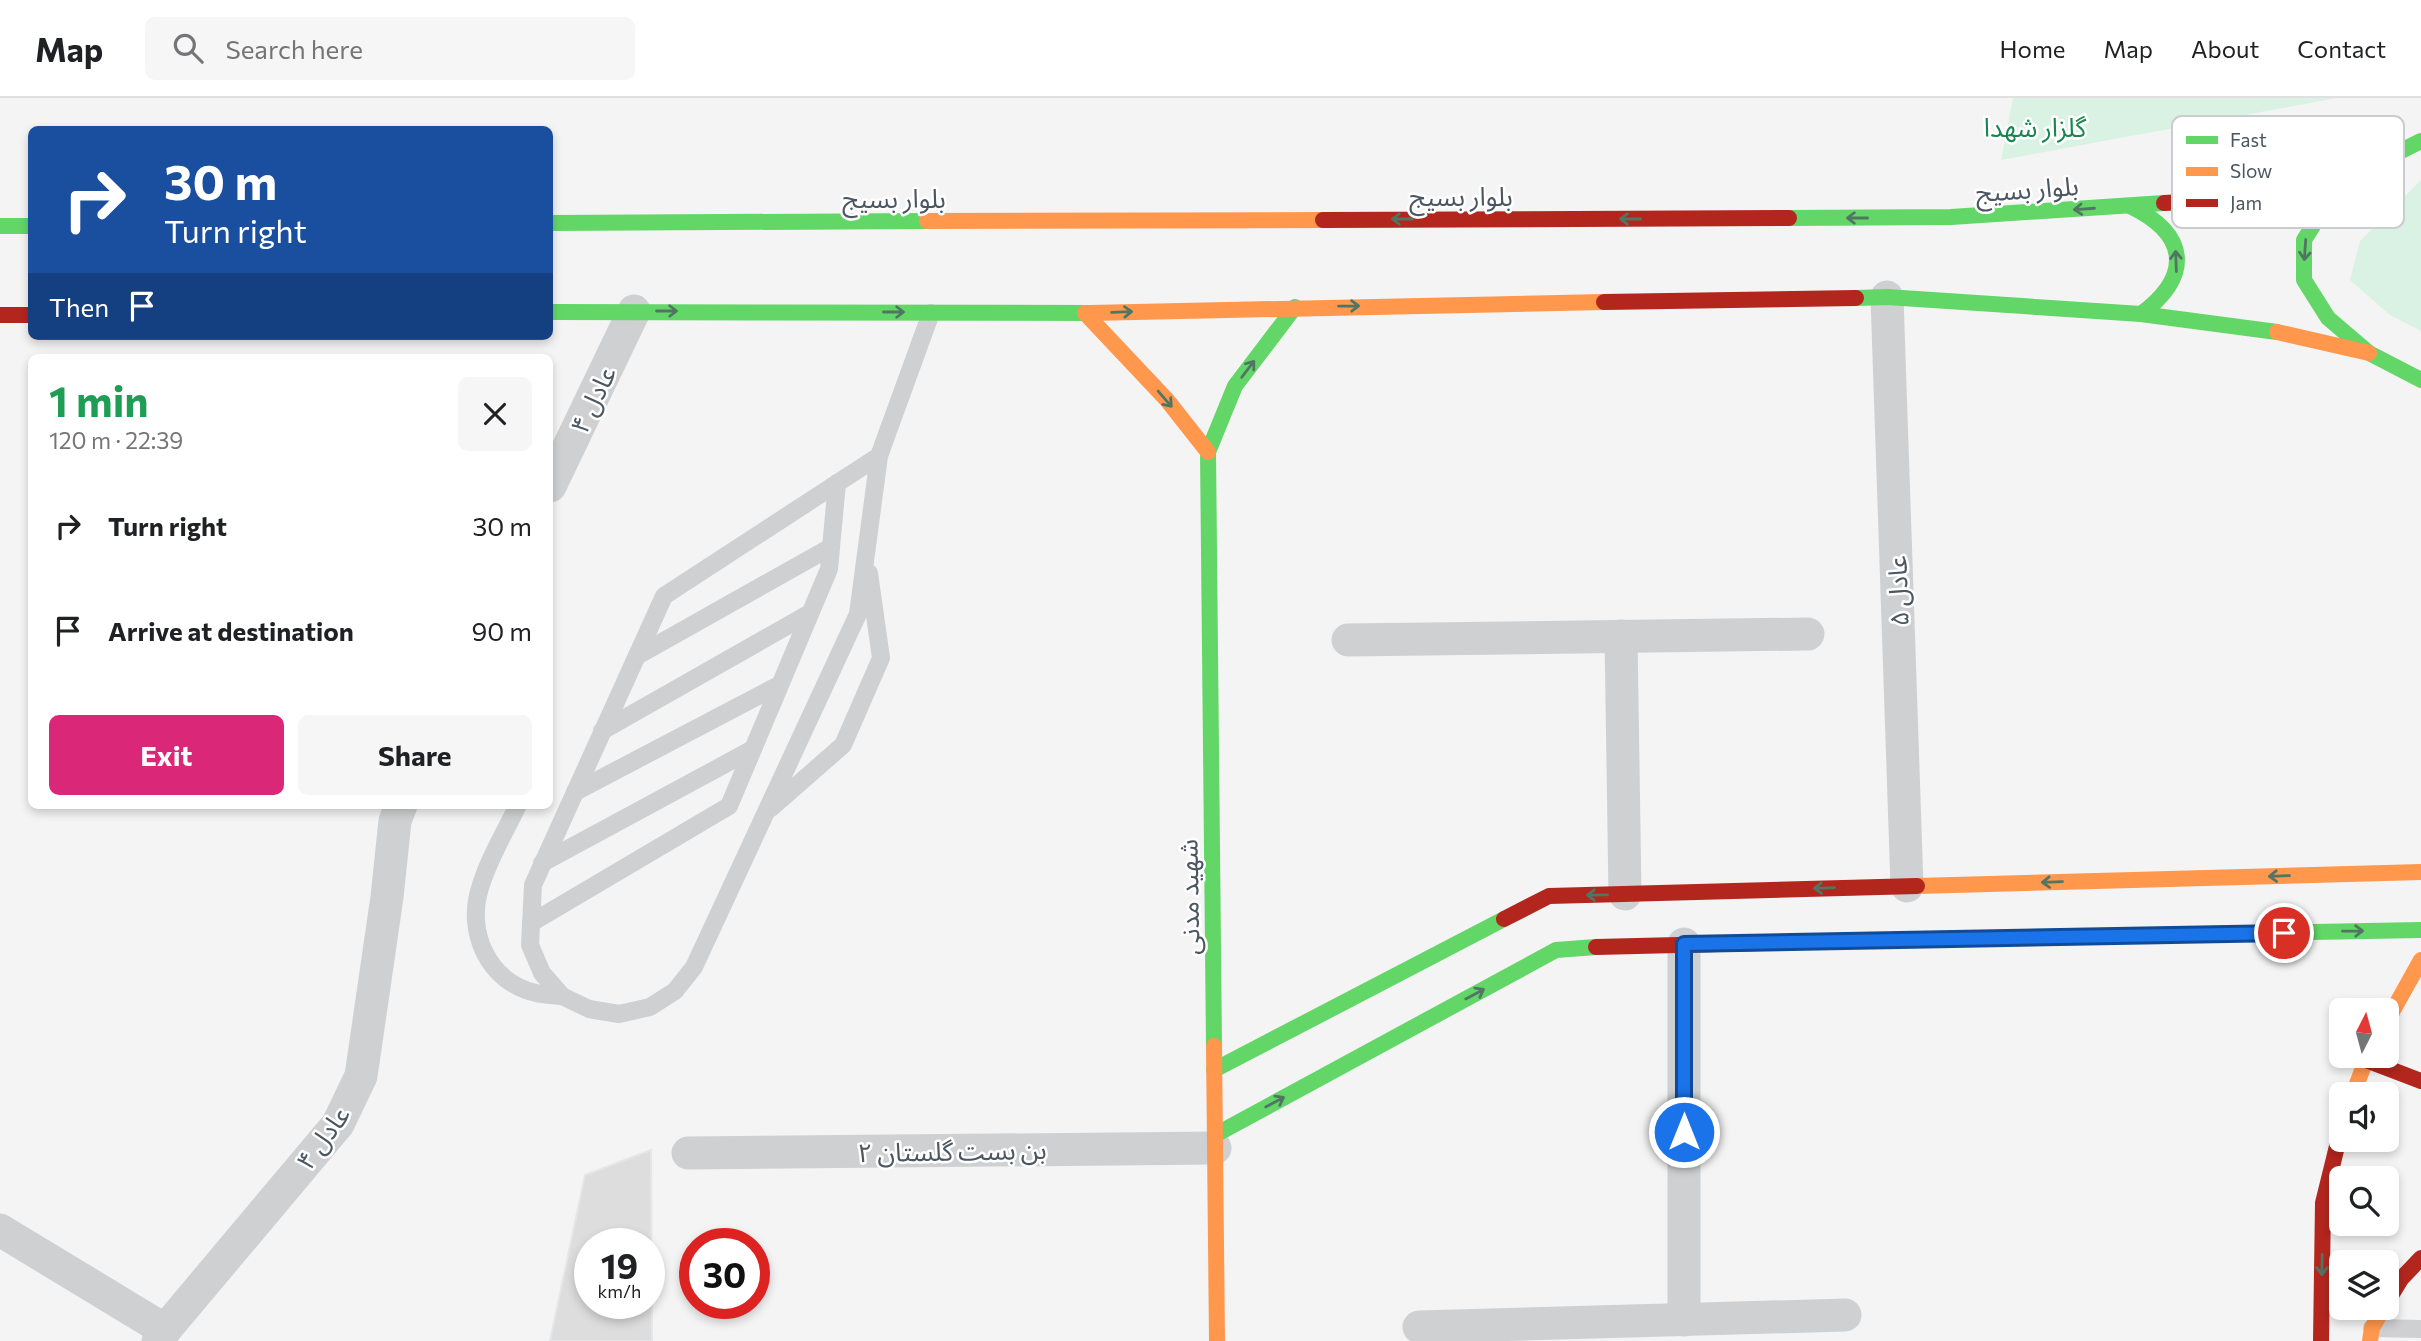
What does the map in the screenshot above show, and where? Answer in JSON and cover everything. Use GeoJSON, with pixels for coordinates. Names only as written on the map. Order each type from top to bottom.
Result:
{"type":"FeatureCollection","features":[{"type":"Feature","properties":{"kind":"street"},"geometry":{"type":"LineString","coordinates":[[2404,150],[2421,141]]}},
{"type":"Feature","properties":{"kind":"street","name":"بلوار بسیج"},"geometry":{"type":"LineString","coordinates":[[553,223],[1937,218],[2172,203]]}},
{"type":"Feature","properties":{"kind":"street"},"geometry":{"type":"LineString","coordinates":[[2130,206],[2148,212],[2163,224],[2174,240],[2178,258],[2176,276],[2169,292],[2157,305],[2141,314]]}},
{"type":"Feature","properties":{"kind":"street"},"geometry":{"type":"LineString","coordinates":[[0,226],[28,226]]}},
{"type":"Feature","properties":{"kind":"street"},"geometry":{"type":"LineString","coordinates":[[2312,228],[2304,240],[2304,280],[2328,318],[2369,353],[2421,380]]}},
{"type":"Feature","properties":{"kind":"street"},"geometry":{"type":"LineString","coordinates":[[553,312],[1085,313],[1887,297],[2141,314],[2294,334],[2369,353]]}},
{"type":"Feature","properties":{"kind":"street","name":"عادل ۵"},"geometry":{"type":"LineString","coordinates":[[1887,297],[1907,886]]}},
{"type":"Feature","properties":{"kind":"street","name":"شهید مدنی"},"geometry":{"type":"LineString","coordinates":[[1217,1341],[1208,452],[1235,386],[1296,307]]}},
{"type":"Feature","properties":{"kind":"street","name":"عادل ۴"},"geometry":{"type":"LineString","coordinates":[[553,480],[634,311]]}},
{"type":"Feature","properties":{"kind":"street"},"geometry":{"type":"LineString","coordinates":[[1085,313],[1167,400],[1208,452]]}},
{"type":"Feature","properties":{"kind":"street"},"geometry":{"type":"LineString","coordinates":[[0,315],[28,315]]}},
{"type":"Feature","properties":{"kind":"street"},"geometry":{"type":"LineString","coordinates":[[1348,640],[1808,634]]}},
{"type":"Feature","properties":{"kind":"street"},"geometry":{"type":"LineString","coordinates":[[1622,636],[1625,894]]}},
{"type":"Feature","properties":{"kind":"street","name":"عادل ۴"},"geometry":{"type":"LineString","coordinates":[[161,1335],[338,1124],[361,1076],[387,897],[395,821],[400,809]]}},
{"type":"Feature","properties":{"kind":"street"},"geometry":{"type":"LineString","coordinates":[[1214,1070],[1549,896],[2421,872]]}},
{"type":"Feature","properties":{"kind":"street"},"geometry":{"type":"LineString","coordinates":[[1215,1141],[1556,950],[1625,945],[2421,930]]}},
{"type":"Feature","properties":{"kind":"street"},"geometry":{"type":"LineString","coordinates":[[1684,944],[1684,1320]]}},
{"type":"Feature","properties":{"kind":"street"},"geometry":{"type":"LineString","coordinates":[[2399,999],[2421,960]]}},
{"type":"Feature","properties":{"kind":"street"},"geometry":{"type":"LineString","coordinates":[[2392,1068],[2421,1081]]}},
{"type":"Feature","properties":{"kind":"street","name":"بن بست گلستان ۲"},"geometry":{"type":"LineString","coordinates":[[688,1153],[1215,1141]]}},
{"type":"Feature","properties":{"kind":"street"},"geometry":{"type":"LineString","coordinates":[[2321,1341],[2323,1203],[2336,1152]]}},
{"type":"Feature","properties":{"kind":"street"},"geometry":{"type":"LineString","coordinates":[[0,1230],[161,1335]]}},
{"type":"Feature","properties":{"kind":"street"},"geometry":{"type":"LineString","coordinates":[[2399,1282],[2421,1258]]}},
{"type":"Feature","properties":{"kind":"street"},"geometry":{"type":"LineString","coordinates":[[1419,1327],[1845,1315]]}},
{"type":"Feature","properties":{"kind":"lane"},"geometry":{"type":"LineString","coordinates":[[516,809],[480,886],[474,913],[477,940],[490,964],[510,982],[535,993],[562,996],[589,1009],[619,1014],[650,1007],[675,991],[694,967],[858,614],[878,456],[931,313]]}},
{"type":"Feature","properties":{"kind":"lane"},"geometry":{"type":"LineString","coordinates":[[562,996],[542,973],[530,945],[533,885],[664,596],[878,456]]}},
{"type":"Feature","properties":{"kind":"lane"},"geometry":{"type":"LineString","coordinates":[[531,923],[729,806],[828,569],[837,483]]}},
{"type":"Feature","properties":{"kind":"lane"},"geometry":{"type":"LineString","coordinates":[[637,656],[831,547]]}},
{"type":"Feature","properties":{"kind":"lane"},"geometry":{"type":"LineString","coordinates":[[766,813],[843,745],[881,658],[866,552]]}},
{"type":"Feature","properties":{"kind":"lane"},"geometry":{"type":"LineString","coordinates":[[602,731],[810,613]]}},
{"type":"Feature","properties":{"kind":"lane"},"geometry":{"type":"LineString","coordinates":[[575,792],[779,685]]}},
{"type":"Feature","properties":{"kind":"lane"},"geometry":{"type":"LineString","coordinates":[[542,863],[753,749]]}},
{"type":"Feature","properties":{"kind":"lane"},"geometry":{"type":"LineString","coordinates":[[2371,1335],[2421,1329]]}},
{"type":"Feature","properties":{"kind":"green space","name":"گلزار شهدا"},"geometry":{"type":"Polygon","coordinates":[[[2013,98],[2337,98],[2239,116],[2172,116],[2172,128],[2001,160],[2013,98]]]}},
{"type":"Feature","properties":{"kind":"green space"},"geometry":{"type":"Polygon","coordinates":[[[2421,180],[2421,331],[2390,315],[2350,280],[2360,241],[2373,228],[2404,228],[2404,197],[2421,180]]]}},
{"type":"Feature","properties":{"kind":"building"},"geometry":{"type":"Polygon","coordinates":[[[651,1150],[651,1228],[574,1228],[574,1319],[652,1319],[652,1341],[550,1341],[585,1175],[651,1150]]]}},
{"type":"Feature","properties":{"kind":"traffic: fast"},"geometry":{"type":"LineString","coordinates":[[2404,150],[2421,141]]}},
{"type":"Feature","properties":{"kind":"traffic: fast"},"geometry":{"type":"LineString","coordinates":[[1789,218],[1951,217],[2164,203]]}},
{"type":"Feature","properties":{"kind":"traffic: fast"},"geometry":{"type":"LineString","coordinates":[[2130,206],[2163,229],[2173,242],[2177,256],[2176,270],[2169,285],[2141,314]]}},
{"type":"Feature","properties":{"kind":"traffic: fast"},"geometry":{"type":"LineString","coordinates":[[553,223],[927,221]]}},
{"type":"Feature","properties":{"kind":"traffic: fast"},"geometry":{"type":"LineString","coordinates":[[0,226],[28,226]]}},
{"type":"Feature","properties":{"kind":"traffic: fast"},"geometry":{"type":"LineString","coordinates":[[2312,228],[2304,240],[2304,280],[2328,318],[2369,353],[2421,380]]}},
{"type":"Feature","properties":{"kind":"traffic: fast"},"geometry":{"type":"LineString","coordinates":[[1856,298],[1887,297],[2141,314],[2277,332]]}},
{"type":"Feature","properties":{"kind":"traffic: fast"},"geometry":{"type":"LineString","coordinates":[[1214,1046],[1208,452],[1235,386],[1295,307]]}},
{"type":"Feature","properties":{"kind":"traffic: fast"},"geometry":{"type":"LineString","coordinates":[[553,312],[1090,313]]}},
{"type":"Feature","properties":{"kind":"traffic: fast"},"geometry":{"type":"LineString","coordinates":[[1214,1070],[1504,919]]}},
{"type":"Feature","properties":{"kind":"traffic: fast"},"geometry":{"type":"LineString","coordinates":[[1835,941],[2421,930]]}},
{"type":"Feature","properties":{"kind":"traffic: fast"},"geometry":{"type":"LineString","coordinates":[[1215,1135],[1556,950],[1596,947]]}},
{"type":"Feature","properties":{"kind":"traffic: slow"},"geometry":{"type":"LineString","coordinates":[[927,221],[1323,220]]}},
{"type":"Feature","properties":{"kind":"traffic: slow"},"geometry":{"type":"LineString","coordinates":[[1090,313],[1604,302]]}},
{"type":"Feature","properties":{"kind":"traffic: slow"},"geometry":{"type":"LineString","coordinates":[[1085,313],[1167,400],[1208,452]]}},
{"type":"Feature","properties":{"kind":"traffic: slow"},"geometry":{"type":"LineString","coordinates":[[2277,332],[2369,353]]}},
{"type":"Feature","properties":{"kind":"traffic: slow"},"geometry":{"type":"LineString","coordinates":[[1917,886],[2421,872]]}},
{"type":"Feature","properties":{"kind":"traffic: slow"},"geometry":{"type":"LineString","coordinates":[[2399,999],[2421,960]]}},
{"type":"Feature","properties":{"kind":"traffic: slow"},"geometry":{"type":"LineString","coordinates":[[1214,1046],[1217,1341]]}},
{"type":"Feature","properties":{"kind":"traffic: slow"},"geometry":{"type":"LineString","coordinates":[[2358,1082],[2363,1068]]}},
{"type":"Feature","properties":{"kind":"traffic: slow"},"geometry":{"type":"LineString","coordinates":[[2370,1341],[2377,1320]]}},
{"type":"Feature","properties":{"kind":"traffic: jam"},"geometry":{"type":"LineString","coordinates":[[2164,203],[2172,203]]}},
{"type":"Feature","properties":{"kind":"traffic: jam"},"geometry":{"type":"LineString","coordinates":[[1323,220],[1789,218]]}},
{"type":"Feature","properties":{"kind":"traffic: jam"},"geometry":{"type":"LineString","coordinates":[[1604,302],[1856,298]]}},
{"type":"Feature","properties":{"kind":"traffic: jam"},"geometry":{"type":"LineString","coordinates":[[0,315],[28,315]]}},
{"type":"Feature","properties":{"kind":"traffic: jam"},"geometry":{"type":"LineString","coordinates":[[1504,919],[1549,896],[1917,886]]}},
{"type":"Feature","properties":{"kind":"traffic: jam"},"geometry":{"type":"LineString","coordinates":[[1596,947],[1835,941]]}},
{"type":"Feature","properties":{"kind":"traffic: jam"},"geometry":{"type":"LineString","coordinates":[[2387,1068],[2421,1081]]}},
{"type":"Feature","properties":{"kind":"traffic: jam"},"geometry":{"type":"LineString","coordinates":[[2321,1341],[2323,1203],[2336,1152]]}},
{"type":"Feature","properties":{"kind":"traffic: jam"},"geometry":{"type":"LineString","coordinates":[[2399,1282],[2421,1258]]}},
{"type":"Feature","properties":{"kind":"route"},"geometry":{"type":"LineString","coordinates":[[1684,1132],[1684,944],[2284,933]]}}]}
